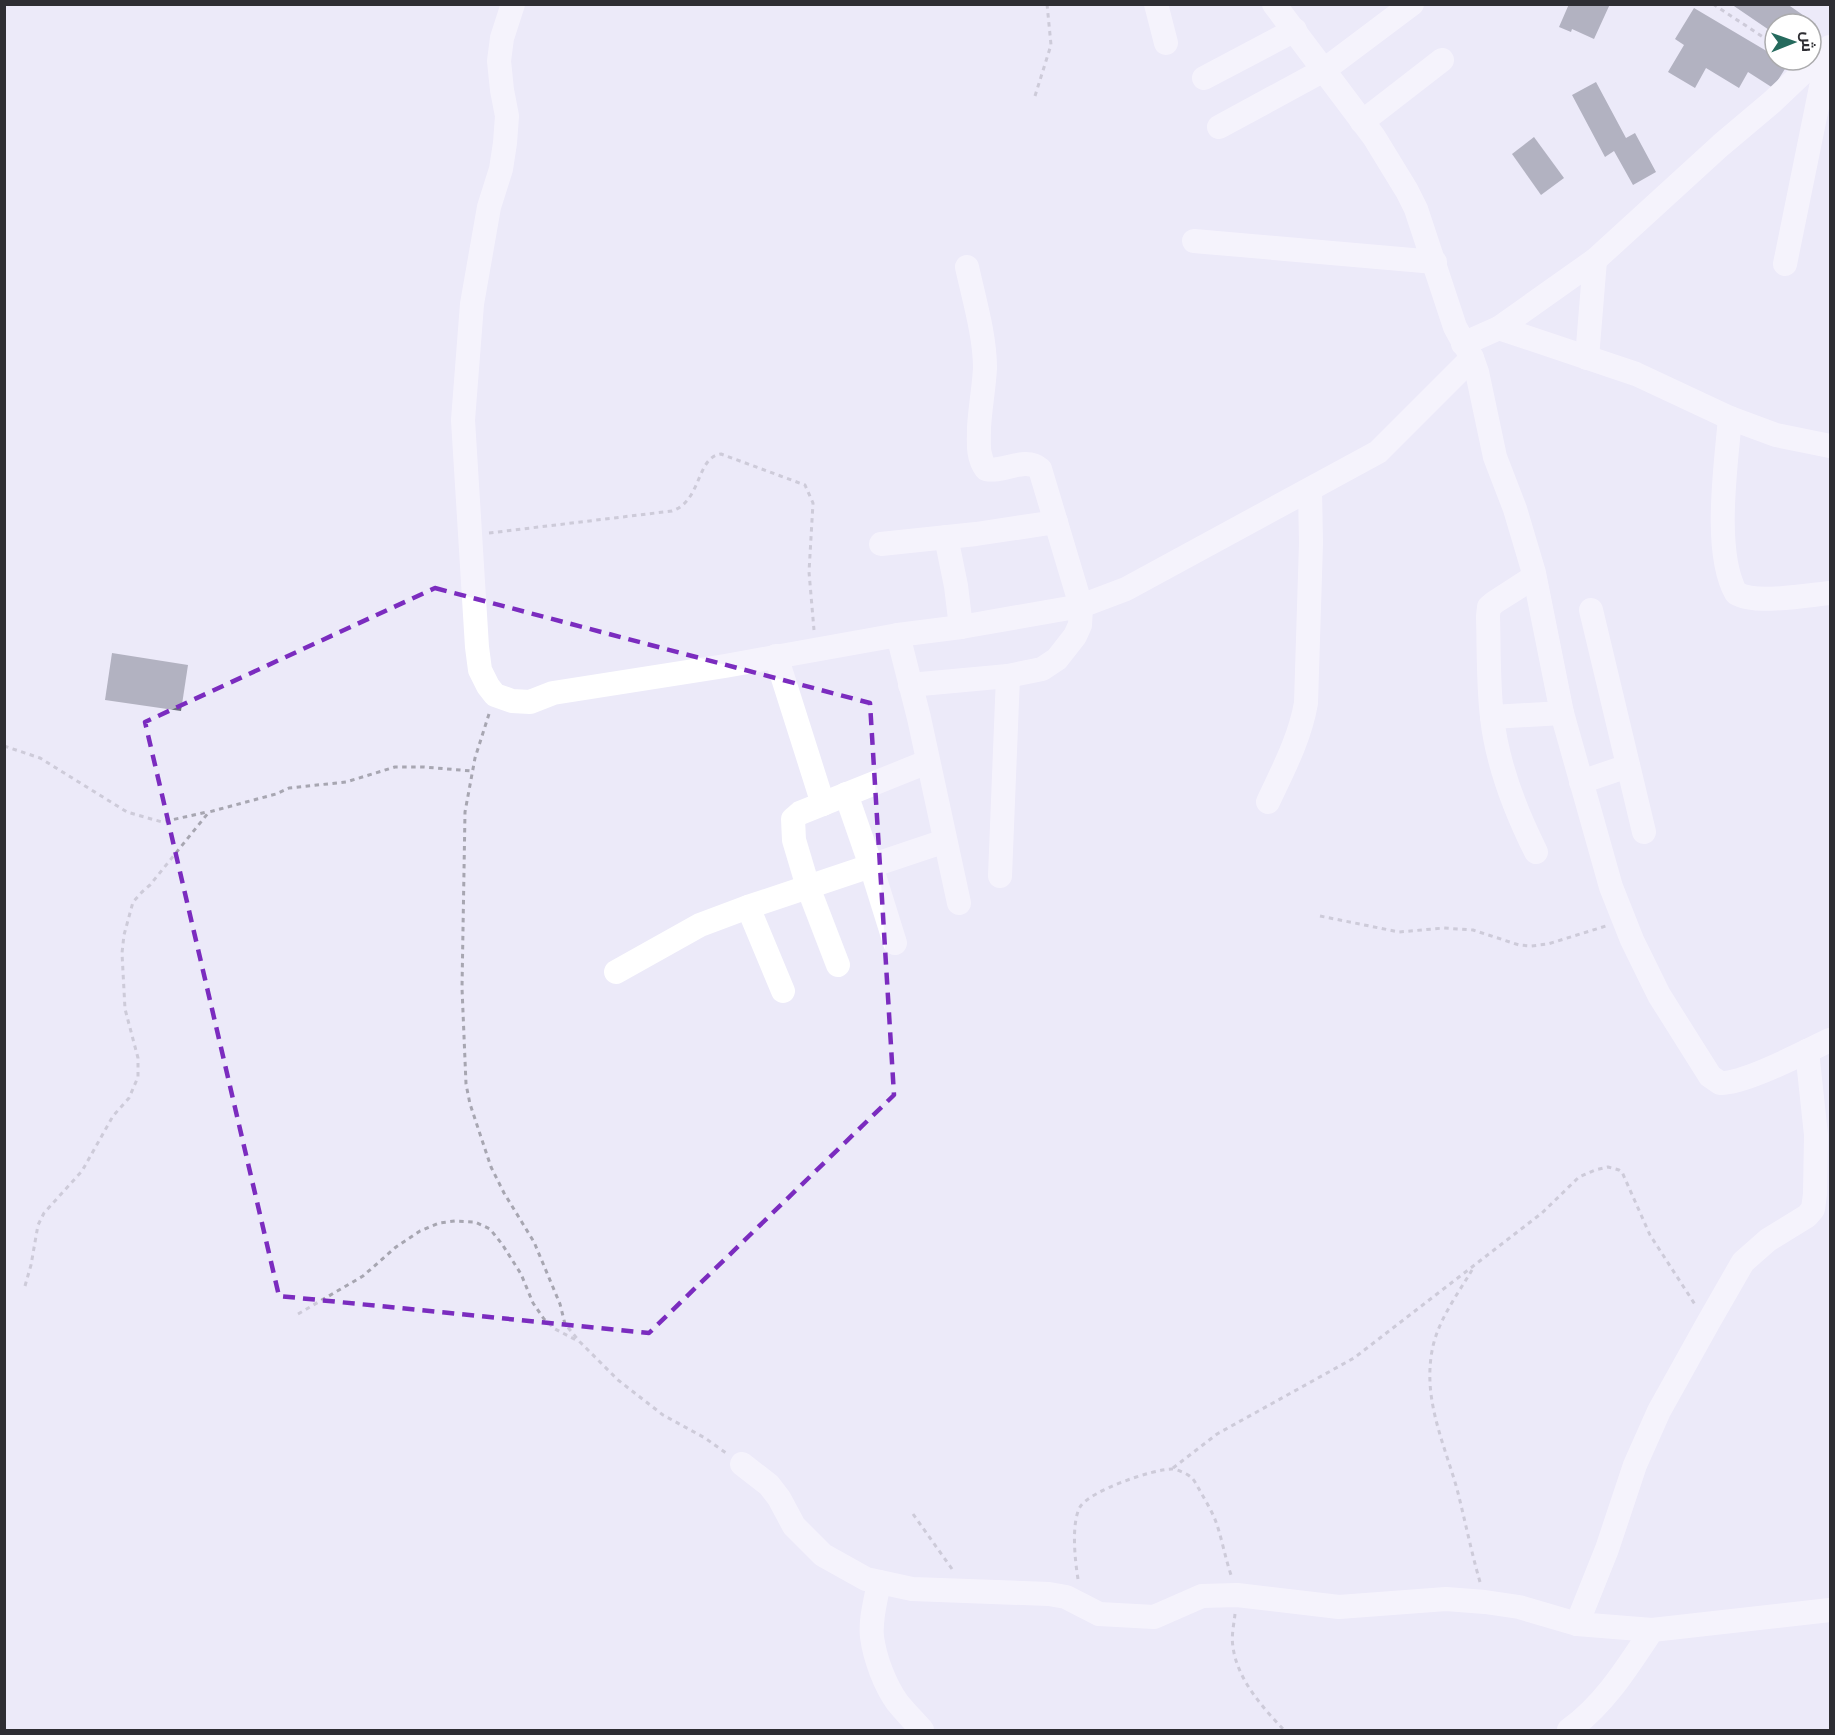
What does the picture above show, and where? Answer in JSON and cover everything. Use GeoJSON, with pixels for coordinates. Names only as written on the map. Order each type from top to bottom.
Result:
{"type":"FeatureCollection","features":[{"type":"Feature","properties":{"kind":"street"},"geometry":{"type":"LineString","coordinates":[[513,4],[502,38],[499,61],[507,116],[506,143],[501,169],[489,207],[472,304],[463,420],[480,670],[495,695],[512,701],[530,702],[553,693],[1081,606],[1126,589],[1378,452],[1468,351],[1595,260],[1830,48]]}},
{"type":"Feature","properties":{"kind":"street"},"geometry":{"type":"LineString","coordinates":[[1156,4],[1166,43]]}},
{"type":"Feature","properties":{"kind":"street"},"geometry":{"type":"LineString","coordinates":[[1219,127],[1324,70],[1412,4]]}},
{"type":"Feature","properties":{"kind":"street"},"geometry":{"type":"LineString","coordinates":[[1204,78],[1286,13],[1407,191],[1435,262],[1455,327],[1468,351],[1482,392],[1495,457],[1515,509],[1534,577],[1562,713],[1611,887],[1632,940],[1677,1027],[1710,1076],[1723,1084],[1767,1069],[1830,1040]]}},
{"type":"Feature","properties":{"kind":"street"},"geometry":{"type":"LineString","coordinates":[[1785,264],[1830,48]]}},
{"type":"Feature","properties":{"kind":"street"},"geometry":{"type":"LineString","coordinates":[[1362,122],[1442,60]]}},
{"type":"Feature","properties":{"kind":"street"},"geometry":{"type":"LineString","coordinates":[[1194,241],[1435,262]]}},
{"type":"Feature","properties":{"kind":"street"},"geometry":{"type":"LineString","coordinates":[[1587,358],[1595,260]]}},
{"type":"Feature","properties":{"kind":"street"},"geometry":{"type":"LineString","coordinates":[[910,685],[1008,676],[1042,669],[1057,659],[1075,636],[1080,625],[1081,606],[1040,469],[1036,465],[1022,464],[994,471],[986,469],[981,462],[979,432],[985,368],[984,351],[967,267]]}},
{"type":"Feature","properties":{"kind":"street"},"geometry":{"type":"LineString","coordinates":[[1500,328],[1636,374],[1730,418],[1776,435],[1830,446]]}},
{"type":"Feature","properties":{"kind":"street"},"geometry":{"type":"LineString","coordinates":[[1730,418],[1722,525],[1727,571],[1736,593],[1748,598],[1830,593]]}},
{"type":"Feature","properties":{"kind":"street"},"geometry":{"type":"LineString","coordinates":[[1268,802],[1287,762],[1306,703],[1311,543],[1310,490]]}},
{"type":"Feature","properties":{"kind":"street"},"geometry":{"type":"LineString","coordinates":[[881,544],[1056,522]]}},
{"type":"Feature","properties":{"kind":"street"},"geometry":{"type":"LineString","coordinates":[[946,537],[962,627]]}},
{"type":"Feature","properties":{"kind":"street"},"geometry":{"type":"LineString","coordinates":[[1534,577],[1489,607],[1488,616],[1492,717],[1498,752],[1509,787],[1536,852]]}},
{"type":"Feature","properties":{"kind":"street"},"geometry":{"type":"LineString","coordinates":[[1591,610],[1644,832]]}},
{"type":"Feature","properties":{"kind":"street"},"geometry":{"type":"LineString","coordinates":[[898,635],[919,718],[959,903]]}},
{"type":"Feature","properties":{"kind":"street"},"geometry":{"type":"LineString","coordinates":[[776,656],[823,804]]}},
{"type":"Feature","properties":{"kind":"street"},"geometry":{"type":"LineString","coordinates":[[1000,876],[1008,676]]}},
{"type":"Feature","properties":{"kind":"street"},"geometry":{"type":"LineString","coordinates":[[1492,717],[1562,713]]}},
{"type":"Feature","properties":{"kind":"street"},"geometry":{"type":"LineString","coordinates":[[838,965],[808,887],[794,840],[793,819],[800,813],[927,762]]}},
{"type":"Feature","properties":{"kind":"street"},"geometry":{"type":"LineString","coordinates":[[1581,782],[1628,766]]}},
{"type":"Feature","properties":{"kind":"street"},"geometry":{"type":"LineString","coordinates":[[846,794],[896,944]]}},
{"type":"Feature","properties":{"kind":"street"},"geometry":{"type":"LineString","coordinates":[[616,972],[700,925],[945,841]]}},
{"type":"Feature","properties":{"kind":"street"},"geometry":{"type":"LineString","coordinates":[[748,907],[783,991]]}},
{"type":"Feature","properties":{"kind":"street"},"geometry":{"type":"LineString","coordinates":[[1577,1624],[1607,1550],[1639,1456],[1659,1411],[1708,1323],[1743,1262],[1768,1240],[1807,1215],[1812,1209],[1815,1194],[1816,1136],[1807,1051]]}},
{"type":"Feature","properties":{"kind":"street"},"geometry":{"type":"LineString","coordinates":[[742,1464],[768,1485],[779,1498],[794,1526],[823,1555],[866,1579],[912,1589],[1049,1594],[1066,1597],[1099,1614],[1154,1617],[1202,1596],[1236,1595],[1338,1607],[1446,1599],[1519,1607],[1577,1624],[1652,1630],[1830,1610]]}},
{"type":"Feature","properties":{"kind":"street"},"geometry":{"type":"LineString","coordinates":[[879,1582],[872,1626],[872,1638],[876,1652],[890,1690],[898,1704],[922,1731]]}},
{"type":"Feature","properties":{"kind":"street"},"geometry":{"type":"LineString","coordinates":[[1569,1731],[1604,1698],[1652,1630]]}},
{"type":"Feature","properties":{"kind":"path"},"geometry":{"type":"LineString","coordinates":[[1035,96],[1051,45],[1047,4]]}},
{"type":"Feature","properties":{"kind":"path"},"geometry":{"type":"LineString","coordinates":[[1713,4],[1763,37]]}},
{"type":"Feature","properties":{"kind":"path"},"geometry":{"type":"LineString","coordinates":[[470,536],[672,511],[680,508],[691,496],[709,459],[721,454],[805,485],[813,503],[809,572],[816,649]]}},
{"type":"Feature","properties":{"kind":"path"},"geometry":{"type":"LineString","coordinates":[[495,695],[475,758],[465,812],[462,988],[465,1074],[470,1104],[491,1167],[534,1242],[560,1304],[565,1324],[618,1380],[663,1415],[705,1438],[742,1464]]}},
{"type":"Feature","properties":{"kind":"path"},"geometry":{"type":"LineString","coordinates":[[4,746],[40,758],[128,812],[162,822],[209,812],[276,794],[289,788],[346,782],[395,767],[473,771]]}},
{"type":"Feature","properties":{"kind":"path"},"geometry":{"type":"LineString","coordinates":[[25,1286],[38,1225],[44,1213],[82,1171],[113,1116],[129,1098],[138,1077],[138,1058],[125,1009],[122,953],[124,935],[133,902],[150,885],[209,812]]}},
{"type":"Feature","properties":{"kind":"path"},"geometry":{"type":"LineString","coordinates":[[1320,916],[1399,932],[1444,928],[1473,930],[1519,945],[1531,946],[1548,944],[1625,921]]}},
{"type":"Feature","properties":{"kind":"path"},"geometry":{"type":"LineString","coordinates":[[1082,1606],[1076,1563],[1077,1517],[1086,1500],[1100,1491],[1147,1474],[1173,1468],[1217,1434],[1354,1358],[1542,1213],[1579,1177],[1603,1168],[1612,1168],[1622,1173],[1655,1244],[1708,1323]]}},
{"type":"Feature","properties":{"kind":"path"},"geometry":{"type":"LineString","coordinates":[[298,1314],[363,1276],[396,1247],[420,1231],[439,1223],[475,1222],[490,1229],[502,1244],[521,1274],[533,1303],[544,1319],[555,1329],[580,1342]]}},
{"type":"Feature","properties":{"kind":"path"},"geometry":{"type":"LineString","coordinates":[[1473,1267],[1439,1328],[1432,1350],[1429,1378],[1432,1407],[1457,1489],[1485,1602]]}},
{"type":"Feature","properties":{"kind":"path"},"geometry":{"type":"LineString","coordinates":[[1173,1468],[1191,1476],[1215,1520],[1236,1595],[1232,1640],[1237,1663],[1257,1698],[1284,1731]]}},
{"type":"Feature","properties":{"kind":"path"},"geometry":{"type":"LineString","coordinates":[[913,1514],[952,1569]]}},
{"type":"Feature","properties":{"kind":"highlighted area"},"geometry":{"type":"Polygon","coordinates":[[[435,588],[870,703],[894,1095],[649,1333],[279,1296],[145,722],[435,588]]]}},
{"type":"Feature","properties":{"kind":"building"},"geometry":{"type":"Polygon","coordinates":[[[1569,4],[1610,4],[1594,39],[1572,29],[1571,32],[1559,27],[1569,4]]]}},
{"type":"Feature","properties":{"kind":"building"},"geometry":{"type":"Polygon","coordinates":[[[1731,4],[1787,4],[1799,12],[1763,12],[1763,26],[1731,4]]]}},
{"type":"Feature","properties":{"kind":"building"},"geometry":{"type":"Polygon","coordinates":[[[1694,8],[1763,49],[1763,72],[1783,72],[1773,88],[1748,72],[1739,88],[1706,68],[1695,88],[1668,72],[1684,45],[1675,39],[1694,8]]]}},
{"type":"Feature","properties":{"kind":"building"},"geometry":{"type":"Polygon","coordinates":[[[1596,82],[1626,138],[1635,133],[1656,172],[1633,185],[1614,151],[1605,157],[1572,95],[1596,82]]]}},
{"type":"Feature","properties":{"kind":"building"},"geometry":{"type":"Polygon","coordinates":[[[1534,137],[1564,178],[1541,195],[1512,154],[1534,137]]]}},
{"type":"Feature","properties":{"kind":"building"},"geometry":{"type":"Polygon","coordinates":[[[112,653],[188,665],[181,711],[105,700],[112,653]]]}}]}
